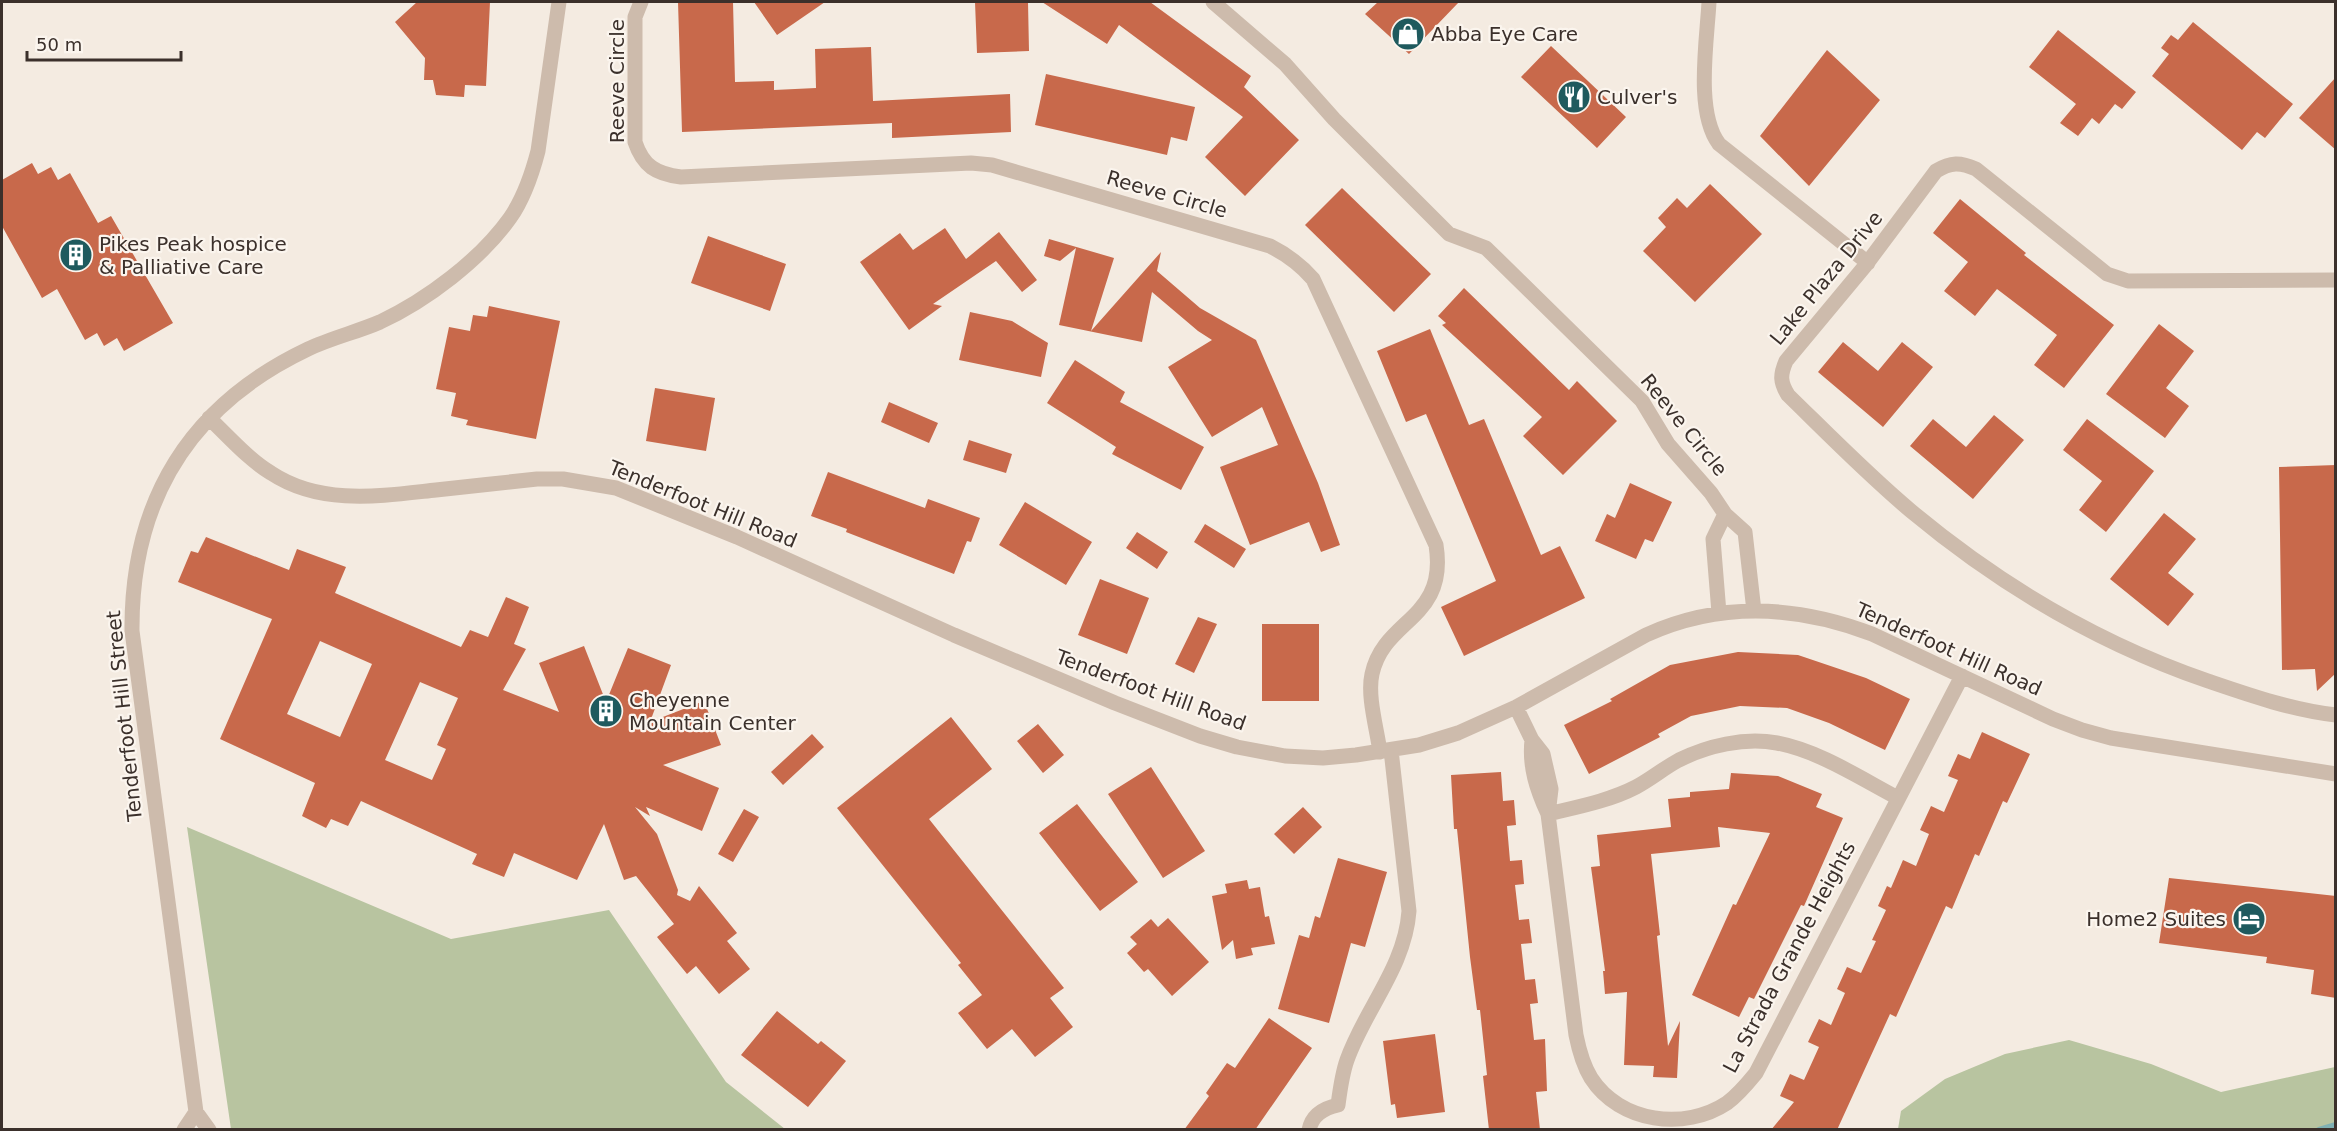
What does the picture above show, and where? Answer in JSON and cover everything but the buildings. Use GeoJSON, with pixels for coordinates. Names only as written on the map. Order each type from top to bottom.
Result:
{"type":"FeatureCollection","features":[{"type":"Feature","properties":{"kind":"street","name":"Tenderfoot Hill Street"},"geometry":{"type":"LineString","coordinates":[[209,1130],[196,1112],[132,631],[132,601],[139,553],[147,522],[156,497],[188,441],[235,393],[308,349],[379,322],[403,310],[467,264],[494,238],[511,217],[532,172],[538,151],[559,2]]}},
{"type":"Feature","properties":{"kind":"street","name":"Reeve Circle"},"geometry":{"type":"LineString","coordinates":[[641,2],[635,17],[635,142],[639,155],[654,170],[666,175],[681,177],[970,163],[992,165],[1270,246],[1288,255],[1313,279],[1436,545],[1440,565],[1434,592],[1375,662],[1371,688],[1386,751],[1409,912],[1408,932],[1401,952],[1347,1059],[1338,1105],[1327,1108],[1316,1115],[1309,1130]]}},
{"type":"Feature","properties":{"kind":"street","name":"Reeve Circle"},"geometry":{"type":"LineString","coordinates":[[1213,2],[1285,64],[1334,119],[1449,234],[1486,248],[1642,401],[1668,444],[1711,493],[1725,514],[1745,532],[1754,611]]}},
{"type":"Feature","properties":{"kind":"street"},"geometry":{"type":"LineString","coordinates":[[1708,2],[1704,90],[1707,122],[1711,133],[1719,144],[1868,263]]}},
{"type":"Feature","properties":{"kind":"street","name":"Lake Plaza Drive"},"geometry":{"type":"LineString","coordinates":[[2336,280],[2128,281],[2117,278],[2107,274],[1976,169],[1963,164],[1949,164],[1936,171],[1868,263],[1786,361],[1781,372],[1781,383],[1788,395],[1871,476],[1944,538],[1995,575],[2080,628],[2161,665],[2277,702],[2336,715]]}},
{"type":"Feature","properties":{"kind":"street","name":"Tenderfoot Hill Road"},"geometry":{"type":"LineString","coordinates":[[209,418],[251,458],[271,473],[306,490],[369,497],[537,479],[563,479],[616,488],[737,537],[986,649],[1115,703],[1200,736],[1237,747],[1285,756],[1323,758],[1386,751],[1419,745],[1458,733],[1516,707],[1646,634],[1671,623],[1719,613],[1754,611],[1783,612],[1843,623],[1872,634],[2053,719],[2092,733],[2336,774]]}},
{"type":"Feature","properties":{"kind":"street"},"geometry":{"type":"LineString","coordinates":[[1719,613],[1713,539],[1725,514]]}},
{"type":"Feature","properties":{"kind":"street","name":"La Strada Grande Heights"},"geometry":{"type":"LineString","coordinates":[[1516,707],[1532,740],[1530,757],[1538,793],[1548,814],[1576,1035],[1585,1066],[1592,1080],[1618,1106],[1661,1121],[1685,1120],[1706,1114],[1725,1104],[1740,1092],[1756,1073],[1962,676]]}},
{"type":"Feature","properties":{"kind":"street"},"geometry":{"type":"LineString","coordinates":[[1548,814],[1612,797],[1636,787],[1677,761],[1715,746],[1758,742],[1776,743],[1802,750],[1898,798]]}},
{"type":"Feature","properties":{"kind":"street"},"geometry":{"type":"LineString","coordinates":[[184,1130],[196,1112]]}},
{"type":"Feature","properties":{"kind":"green space"},"geometry":{"type":"Polygon","coordinates":[[[187,827],[451,939],[609,910],[726,1082],[785,1129],[231,1129],[187,827]]]}},
{"type":"Feature","properties":{"kind":"green space"},"geometry":{"type":"Polygon","coordinates":[[[2069,1040],[2151,1064],[2221,1092],[2335,1067],[2335,1129],[1898,1129],[1901,1111],[1945,1079],[2005,1054],[2069,1040]]]}},
{"type":"Feature","properties":{"kind":"waterway"},"geometry":{"type":"LineString","coordinates":[[2319,1130],[2336,1125]]}},
{"type":"Feature","properties":{"kind":"place","name":"Abba Eye Care"},"geometry":{"type":"Point","coordinates":[1408,34]}},
{"type":"Feature","properties":{"kind":"place","name":"Culver's"},"geometry":{"type":"Point","coordinates":[1574,97]}},
{"type":"Feature","properties":{"kind":"place","name":"Pikes Peak hospice & Palliative Care"},"geometry":{"type":"Point","coordinates":[76,255]}},
{"type":"Feature","properties":{"kind":"place","name":"Cheyenne Mountain Center"},"geometry":{"type":"Point","coordinates":[606,711]}},
{"type":"Feature","properties":{"kind":"place","name":"Home2 Suites"},"geometry":{"type":"Point","coordinates":[2249,919]}}]}
